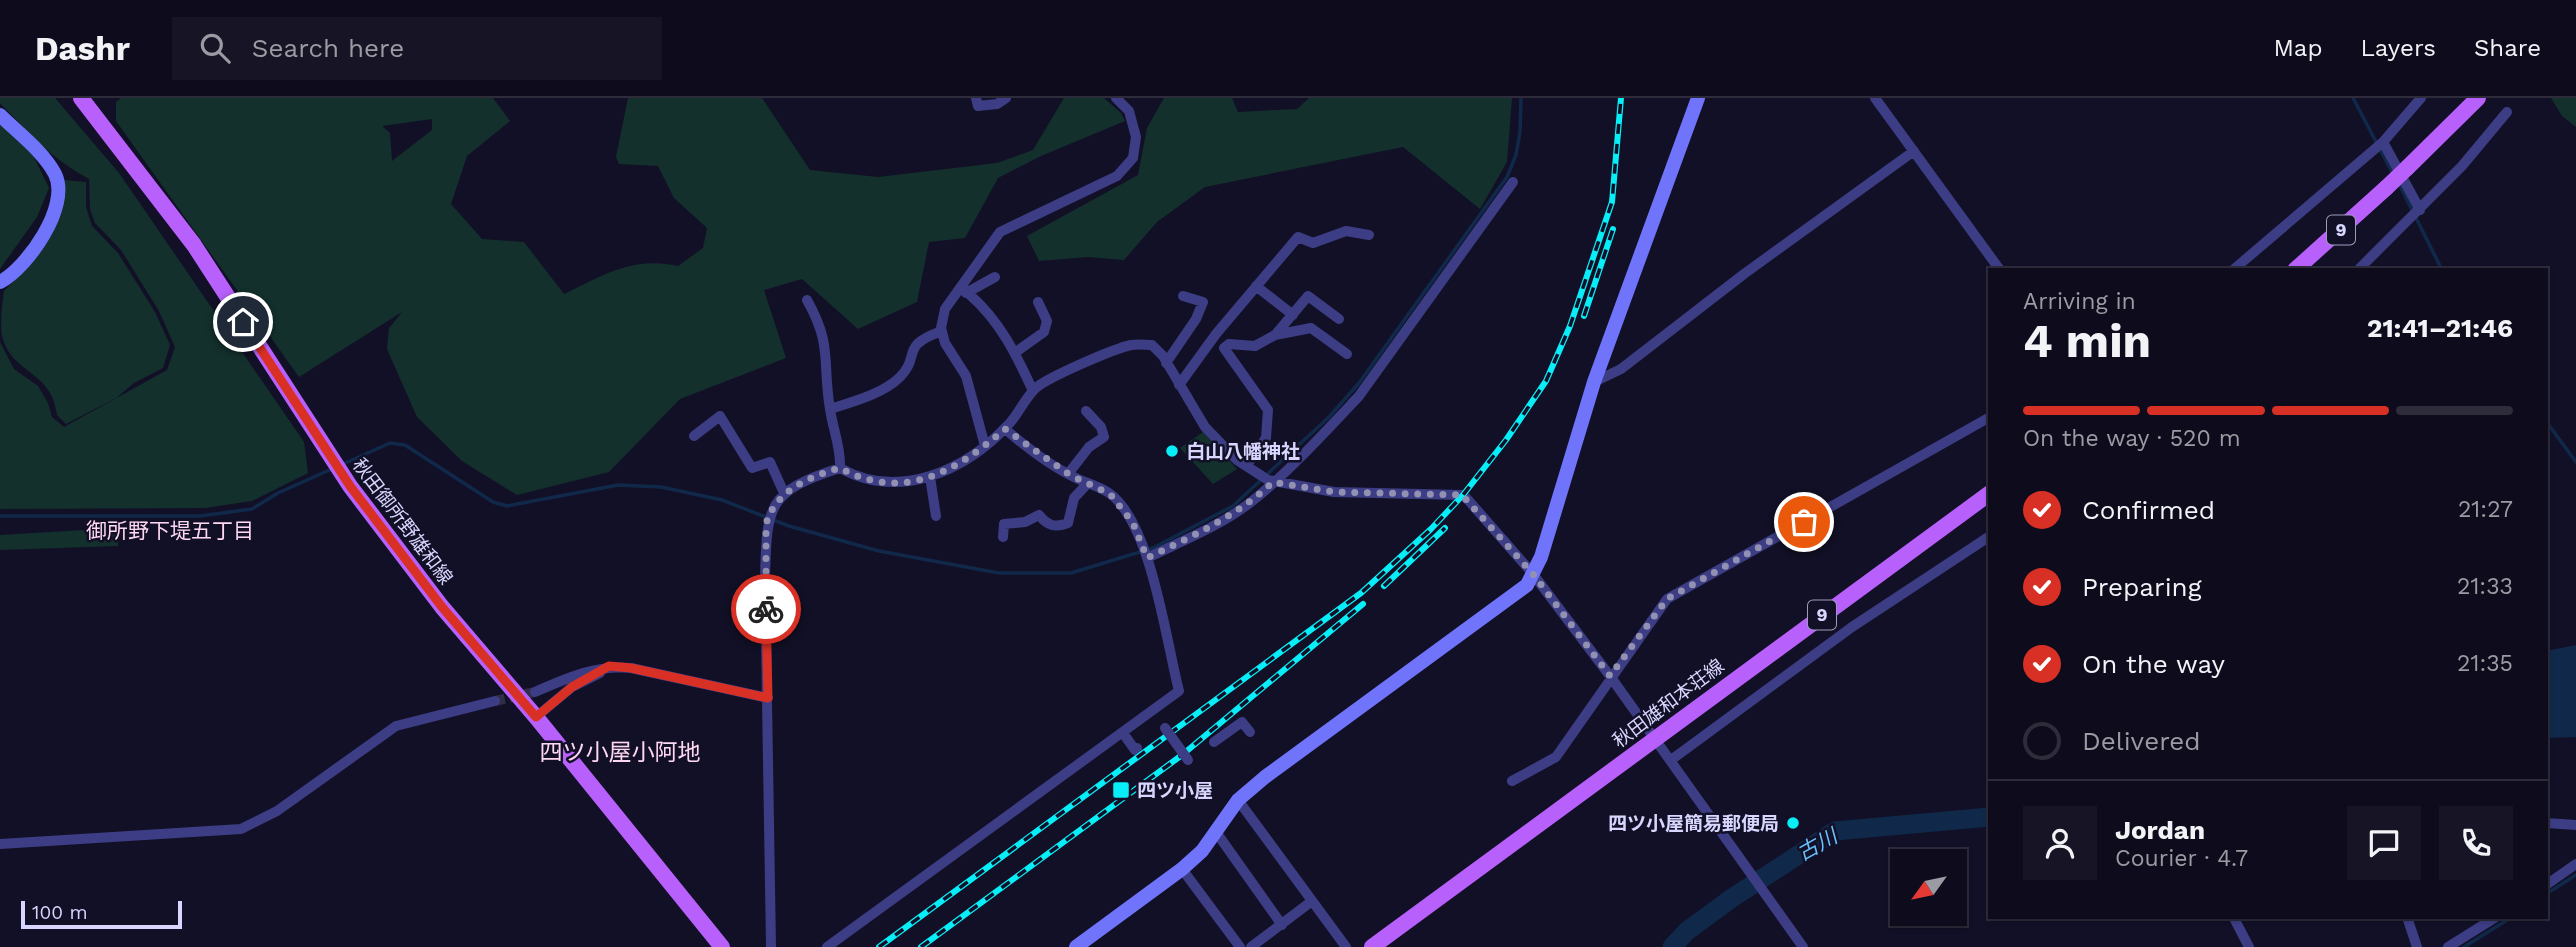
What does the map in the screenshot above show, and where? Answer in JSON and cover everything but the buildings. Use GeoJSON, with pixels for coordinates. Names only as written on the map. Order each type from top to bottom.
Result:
{"type":"FeatureCollection","features":[{"type":"Feature","properties":{"kind":"main road","name":"9"},"geometry":{"type":"LineString","coordinates":[[2297,268],[2386,188],[2478,98]]}},
{"type":"Feature","properties":{"kind":"main road","name":"秋田御所野雄和線"},"geometry":{"type":"LineString","coordinates":[[89,100],[194,245],[350,486],[442,607],[536,717],[721,946]]}},
{"type":"Feature","properties":{"kind":"main road","name":"秋田雄和本荘線"},"geometry":{"type":"LineString","coordinates":[[1372,947],[1988,494]]}},
{"type":"Feature","properties":{"kind":"street"},"geometry":{"type":"LineString","coordinates":[[976,98],[978,106],[997,104],[1006,98]]}},
{"type":"Feature","properties":{"kind":"street"},"geometry":{"type":"LineString","coordinates":[[964,292],[1000,232],[1117,176],[1133,158],[1136,137],[1129,111],[1116,98]]}},
{"type":"Feature","properties":{"kind":"street"},"geometry":{"type":"LineString","coordinates":[[1076,947],[1182,869],[1216,832],[1238,800],[1276,769],[1527,585],[1541,557],[1594,382],[1698,98]]}},
{"type":"Feature","properties":{"kind":"street"},"geometry":{"type":"LineString","coordinates":[[1875,98],[1999,268]]}},
{"type":"Feature","properties":{"kind":"street"},"geometry":{"type":"LineString","coordinates":[[2235,268],[2383,142],[2421,98]]}},
{"type":"Feature","properties":{"kind":"street"},"geometry":{"type":"LineString","coordinates":[[2360,268],[2416,214],[2507,112]]}},
{"type":"Feature","properties":{"kind":"street"},"geometry":{"type":"LineString","coordinates":[[0,115],[41,154],[54,172],[58,198],[28,260],[0,282]]}},
{"type":"Feature","properties":{"kind":"street"},"geometry":{"type":"LineString","coordinates":[[2383,142],[2416,214]]}},
{"type":"Feature","properties":{"kind":"street"},"geometry":{"type":"LineString","coordinates":[[1594,382],[1621,369],[1744,274],[1914,151]]}},
{"type":"Feature","properties":{"kind":"street"},"geometry":{"type":"LineString","coordinates":[[1145,553],[1221,522],[1252,502],[1359,396],[1513,182]]}},
{"type":"Feature","properties":{"kind":"street"},"geometry":{"type":"LineString","coordinates":[[1179,385],[1298,237],[1314,243],[1346,231],[1369,235]]}},
{"type":"Feature","properties":{"kind":"street"},"geometry":{"type":"LineString","coordinates":[[985,446],[966,376],[945,343],[942,331],[944,309],[964,292],[995,277]]}},
{"type":"Feature","properties":{"kind":"street"},"geometry":{"type":"LineString","coordinates":[[1256,286],[1293,315]]}},
{"type":"Feature","properties":{"kind":"street"},"geometry":{"type":"LineString","coordinates":[[964,292],[989,312],[1016,352],[1033,391]]}},
{"type":"Feature","properties":{"kind":"street"},"geometry":{"type":"LineString","coordinates":[[1166,363],[1186,336],[1203,302],[1183,296]]}},
{"type":"Feature","properties":{"kind":"street"},"geometry":{"type":"LineString","coordinates":[[1275,335],[1308,296],[1339,319]]}},
{"type":"Feature","properties":{"kind":"street"},"geometry":{"type":"LineString","coordinates":[[807,300],[825,337],[830,409],[841,451],[840,468]]}},
{"type":"Feature","properties":{"kind":"street"},"geometry":{"type":"LineString","coordinates":[[1016,352],[1044,332],[1047,321],[1038,302]]}},
{"type":"Feature","properties":{"kind":"street"},"geometry":{"type":"LineString","coordinates":[[1224,348],[1229,344],[1255,346],[1275,335],[1311,328],[1347,354]]}},
{"type":"Feature","properties":{"kind":"street"},"geometry":{"type":"LineString","coordinates":[[830,409],[864,398],[898,379],[906,370],[913,346],[942,331]]}},
{"type":"Feature","properties":{"kind":"street"},"geometry":{"type":"LineString","coordinates":[[1211,342],[1224,348],[1268,410],[1266,438],[1246,466]]}},
{"type":"Feature","properties":{"kind":"street"},"geometry":{"type":"LineString","coordinates":[[840,468],[860,479],[883,482],[930,477],[950,471],[1005,429],[1038,386],[1132,345],[1152,345],[1205,427],[1246,466],[1271,481],[1334,492],[1462,495],[1533,574],[1610,676],[1803,947]]}},
{"type":"Feature","properties":{"kind":"street"},"geometry":{"type":"LineString","coordinates":[[1068,474],[1089,447],[1104,437],[1101,427],[1086,411]]}},
{"type":"Feature","properties":{"kind":"street"},"geometry":{"type":"LineString","coordinates":[[694,436],[720,415],[752,468],[770,462],[784,493]]}},
{"type":"Feature","properties":{"kind":"street"},"geometry":{"type":"LineString","coordinates":[[1512,782],[1556,757],[1610,676],[1667,599],[1988,417]]}},
{"type":"Feature","properties":{"kind":"street"},"geometry":{"type":"LineString","coordinates":[[827,947],[1179,691],[1145,553],[1125,509],[1110,494],[1068,474],[1005,429]]}},
{"type":"Feature","properties":{"kind":"street"},"geometry":{"type":"LineString","coordinates":[[771,947],[769,517],[784,493],[840,468]]}},
{"type":"Feature","properties":{"kind":"street"},"geometry":{"type":"LineString","coordinates":[[930,477],[936,516]]}},
{"type":"Feature","properties":{"kind":"street"},"geometry":{"type":"LineString","coordinates":[[1003,537],[1004,524],[1026,522],[1039,514],[1046,523],[1058,527],[1068,523],[1074,498],[1088,483]]}},
{"type":"Feature","properties":{"kind":"street"},"geometry":{"type":"LineString","coordinates":[[1671,760],[1852,627],[1988,537]]}},
{"type":"Feature","properties":{"kind":"street"},"geometry":{"type":"LineString","coordinates":[[535,692],[576,673],[609,666],[631,668],[768,698]]}},
{"type":"Feature","properties":{"kind":"street"},"geometry":{"type":"LineString","coordinates":[[536,717],[572,687],[609,666]]}},
{"type":"Feature","properties":{"kind":"street"},"geometry":{"type":"LineString","coordinates":[[0,844],[241,829],[277,811],[396,726],[495,701]]}},
{"type":"Feature","properties":{"kind":"street"},"geometry":{"type":"LineString","coordinates":[[1214,742],[1242,722],[1250,732]]}},
{"type":"Feature","properties":{"kind":"street"},"geometry":{"type":"LineString","coordinates":[[1164,728],[1188,760]]}},
{"type":"Feature","properties":{"kind":"street"},"geometry":{"type":"LineString","coordinates":[[1123,733],[1135,750],[1137,748]]}},
{"type":"Feature","properties":{"kind":"street"},"geometry":{"type":"LineString","coordinates":[[1238,800],[1346,947]]}},
{"type":"Feature","properties":{"kind":"street"},"geometry":{"type":"LineString","coordinates":[[2548,823],[2576,825]]}},
{"type":"Feature","properties":{"kind":"street"},"geometry":{"type":"LineString","coordinates":[[1216,832],[1282,925]]}},
{"type":"Feature","properties":{"kind":"street"},"geometry":{"type":"LineString","coordinates":[[2548,884],[2576,864]]}},
{"type":"Feature","properties":{"kind":"street"},"geometry":{"type":"LineString","coordinates":[[1182,869],[1240,947]]}},
{"type":"Feature","properties":{"kind":"street"},"geometry":{"type":"LineString","coordinates":[[1251,947],[1312,901]]}},
{"type":"Feature","properties":{"kind":"street"},"geometry":{"type":"LineString","coordinates":[[2408,919],[2417,947]]}},
{"type":"Feature","properties":{"kind":"street"},"geometry":{"type":"LineString","coordinates":[[2448,947],[2493,919]]}},
{"type":"Feature","properties":{"kind":"street"},"geometry":{"type":"LineString","coordinates":[[2235,920],[2249,947]]}},
{"type":"Feature","properties":{"kind":"green space"},"geometry":{"type":"Polygon","coordinates":[[[0,98],[55,98],[119,173],[304,442],[308,473],[252,501],[205,508],[0,509],[0,342],[14,369],[38,386],[48,403],[52,417],[64,427],[167,370],[175,347],[159,311],[121,250],[95,223],[90,209],[89,179],[41,145],[0,103],[0,98]]]}},
{"type":"Feature","properties":{"kind":"green space"},"geometry":{"type":"Polygon","coordinates":[[[121,98],[493,98],[510,121],[467,156],[451,204],[482,239],[524,242],[564,294],[632,265],[646,263],[678,266],[703,248],[707,228],[674,198],[658,166],[619,164],[616,157],[628,98],[762,98],[810,170],[878,177],[997,163],[1033,150],[1064,98],[1104,98],[1121,113],[1125,121],[1041,156],[998,178],[965,238],[929,242],[917,302],[858,329],[802,279],[764,290],[786,358],[680,399],[609,472],[517,495],[462,461],[417,417],[387,349],[389,328],[402,312],[299,377],[116,121],[116,102],[121,98]],[[432,119],[382,126],[390,133],[392,161],[432,130],[432,119]]]}},
{"type":"Feature","properties":{"kind":"green space"},"geometry":{"type":"Polygon","coordinates":[[[1164,98],[1232,98],[1238,112],[1297,109],[1309,98],[1512,98],[1507,162],[1480,209],[1403,147],[1205,187],[1157,222],[1124,260],[1088,257],[1039,261],[1027,236],[1138,175],[1147,128],[1164,98]]]}},
{"type":"Feature","properties":{"kind":"green space"},"geometry":{"type":"Polygon","coordinates":[[[2551,98],[2576,98],[2576,127],[2562,116],[2551,98]]]}},
{"type":"Feature","properties":{"kind":"green space"},"geometry":{"type":"Polygon","coordinates":[[[0,124],[32,153],[49,188],[37,217],[0,269],[0,124]]]}},
{"type":"Feature","properties":{"kind":"green space"},"geometry":{"type":"Polygon","coordinates":[[[63,180],[86,182],[86,207],[92,226],[118,253],[155,312],[170,345],[163,368],[134,383],[116,398],[66,424],[57,415],[48,389],[7,349],[1,325],[4,291],[28,265],[44,242],[55,215],[63,180]]]}},
{"type":"Feature","properties":{"kind":"green space"},"geometry":{"type":"Polygon","coordinates":[[[1203,432],[1237,469],[1213,484],[1180,448],[1203,432]]]}},
{"type":"Feature","properties":{"kind":"green space"},"geometry":{"type":"Polygon","coordinates":[[[101,529],[118,532],[118,546],[0,550],[0,535],[101,529]]]}},
{"type":"Feature","properties":{"kind":"water"},"geometry":{"type":"Polygon","coordinates":[[[2576,645],[2576,737],[2548,738],[2548,651],[2576,645]]]}},
{"type":"Feature","properties":{"kind":"waterway"},"geometry":{"type":"LineString","coordinates":[[341,465],[390,443],[405,445],[493,502],[507,506],[618,485],[661,487],[722,500],[789,526],[879,551],[999,573],[1071,573],[1153,548],[1233,506],[1329,417],[1359,383],[1507,177],[1516,155],[1521,98]]}},
{"type":"Feature","properties":{"kind":"waterway"},"geometry":{"type":"LineString","coordinates":[[2353,98],[2393,174]]}},
{"type":"Feature","properties":{"kind":"waterway"},"geometry":{"type":"LineString","coordinates":[[2399,184],[2441,268]]}},
{"type":"Feature","properties":{"kind":"waterway"},"geometry":{"type":"LineString","coordinates":[[2548,424],[2576,462]]}},
{"type":"Feature","properties":{"kind":"waterway"},"geometry":{"type":"LineString","coordinates":[[0,516],[200,516],[252,509],[278,493],[334,468]]}},
{"type":"Feature","properties":{"kind":"waterway","name":"古川"},"geometry":{"type":"LineString","coordinates":[[1672,947],[1687,931],[1732,898],[1835,831],[1988,817]]}},
{"type":"Feature","properties":{"kind":"waterway"},"geometry":{"type":"LineString","coordinates":[[2548,893],[2576,875]]}},
{"type":"Feature","properties":{"kind":"waterway"},"geometry":{"type":"LineString","coordinates":[[2464,947],[2509,919]]}},
{"type":"Feature","properties":{"kind":"tunnel"},"geometry":{"type":"LineString","coordinates":[[495,701],[535,692]]}},
{"type":"Feature","properties":{"kind":"railway"},"geometry":{"type":"LineString","coordinates":[[879,947],[1361,593],[1431,529],[1463,495],[1506,440],[1546,381],[1570,326],[1612,202],[1621,98]]}},
{"type":"Feature","properties":{"kind":"railway"},"geometry":{"type":"LineString","coordinates":[[1584,316],[1613,229]]}},
{"type":"Feature","properties":{"kind":"railway"},"geometry":{"type":"LineString","coordinates":[[1384,586],[1445,528]]}},
{"type":"Feature","properties":{"kind":"railway"},"geometry":{"type":"LineString","coordinates":[[921,947],[1182,755],[1363,604]]}},
{"type":"Feature","properties":{"kind":"way so far"},"geometry":{"type":"LineString","coordinates":[[766,609],[766,524],[784,493],[801,483],[840,468],[860,479],[883,482],[937,476],[981,451],[1005,429],[1034,453],[1070,475],[1110,494],[1125,509],[1143,543],[1147,558],[1221,522],[1252,502],[1273,482],[1334,492],[1462,495],[1533,574],[1610,676],[1667,599],[1804,522]]}},
{"type":"Feature","properties":{"kind":"place","name":"白山八幡神社"},"geometry":{"type":"Point","coordinates":[1172,451]}},
{"type":"Feature","properties":{"kind":"place","name":"四ツ小屋"},"geometry":{"type":"Point","coordinates":[1121,790]}},
{"type":"Feature","properties":{"kind":"place","name":"四ツ小屋簡易郵便局"},"geometry":{"type":"Point","coordinates":[1793,823]}},
{"type":"Feature","properties":{"kind":"district","name":"御所野下堤五丁目"},"geometry":{"type":"Point","coordinates":[170,531]}},
{"type":"Feature","properties":{"kind":"district","name":"四ツ小屋小阿地"},"geometry":{"type":"Point","coordinates":[620,752]}},
{"type":"Feature","properties":{"kind":"route"},"geometry":{"type":"LineString","coordinates":[[243,322],[350,486],[442,607],[536,717],[572,687],[609,666],[631,668],[768,698],[766,609]]}}]}
